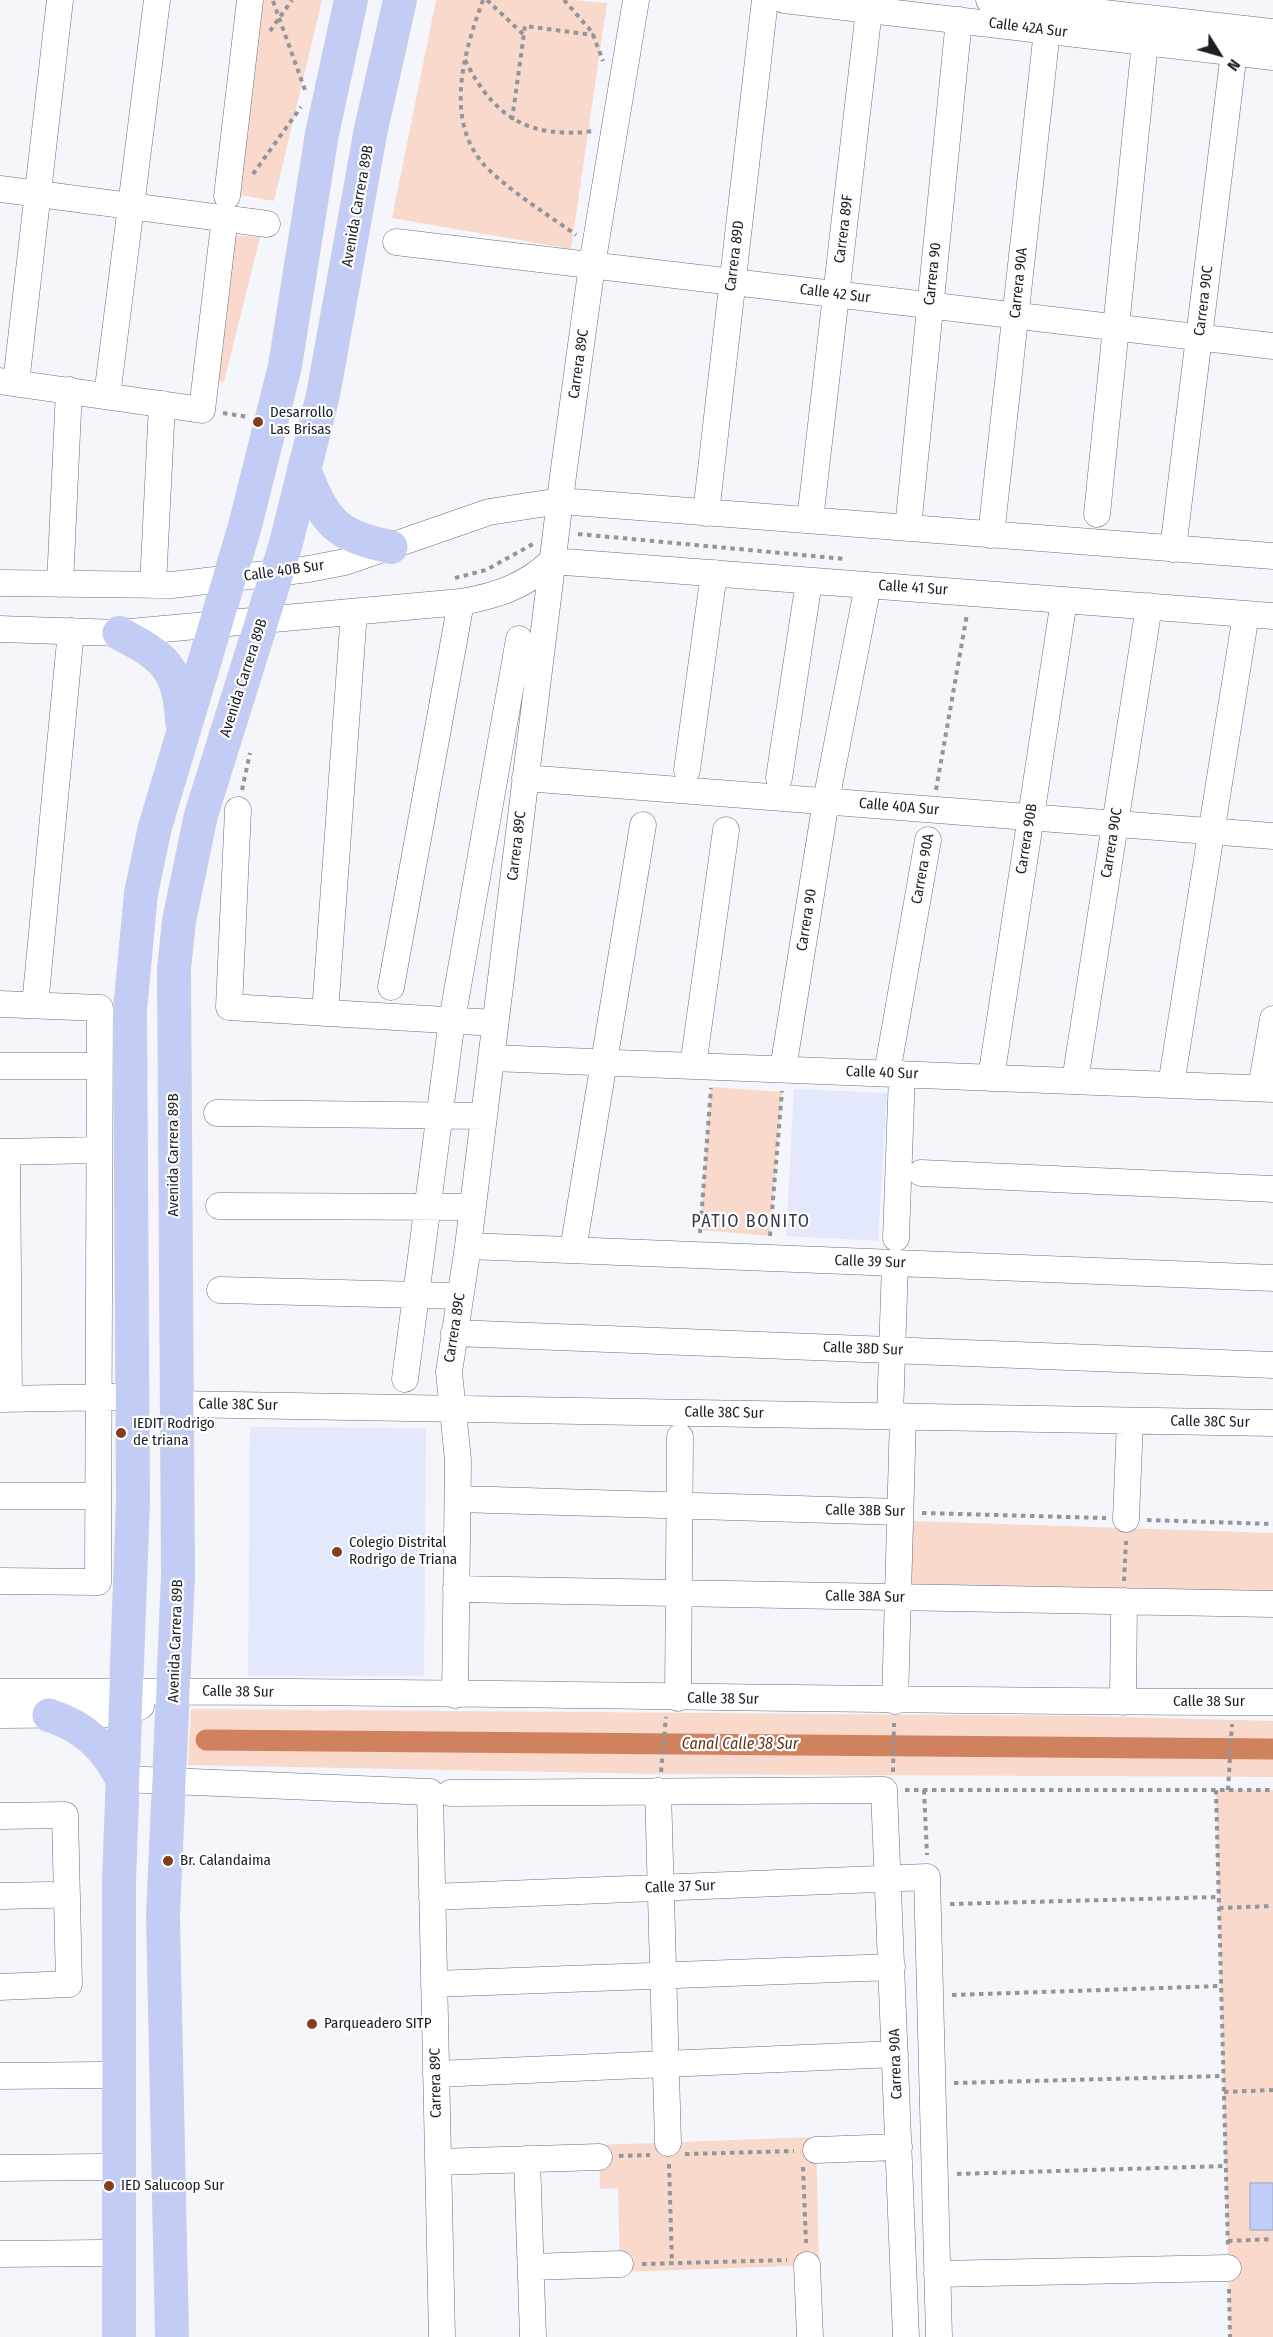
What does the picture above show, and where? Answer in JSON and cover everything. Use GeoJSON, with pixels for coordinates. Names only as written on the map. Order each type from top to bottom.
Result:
{"type":"FeatureCollection","features":[{"type":"Feature","properties":{"kind":"main road"},"geometry":{"type":"LineString","coordinates":[[119,2337],[118,1919],[133,1548],[130,1010],[134,951],[141,893],[155,827],[230,579],[285,366],[322,134],[351,0]]}},
{"type":"Feature","properties":{"kind":"main road","name":"Avenida Carrera 89B"},"geometry":{"type":"LineString","coordinates":[[172,2337],[163,1916],[178,1576],[173,1010],[179,921],[201,815],[277,573],[323,395],[371,129],[400,0]]}},
{"type":"Feature","properties":{"kind":"main road"},"geometry":{"type":"LineString","coordinates":[[304,469],[317,502],[325,515],[338,528],[353,537],[391,547]]}},
{"type":"Feature","properties":{"kind":"main road"},"geometry":{"type":"LineString","coordinates":[[119,633],[162,658],[172,672],[179,690],[183,731]]}},
{"type":"Feature","properties":{"kind":"main road"},"geometry":{"type":"LineString","coordinates":[[49,1715],[76,1726],[93,1738],[112,1760],[122,1779]]}},
{"type":"Feature","properties":{"kind":"street"},"geometry":{"type":"LineString","coordinates":[[60,0],[38,194],[8,382],[202,410],[222,233]]}},
{"type":"Feature","properties":{"kind":"street"},"geometry":{"type":"LineString","coordinates":[[107,396],[157,0]]}},
{"type":"Feature","properties":{"kind":"street"},"geometry":{"type":"LineString","coordinates":[[227,196],[250,0]]}},
{"type":"Feature","properties":{"kind":"street","name":"Carrera 89C"},"geometry":{"type":"LineString","coordinates":[[455,1695],[458,1460],[448,1372],[473,1208],[552,561],[592,265],[636,0]]}},
{"type":"Feature","properties":{"kind":"street","name":"Carrera 89D"},"geometry":{"type":"LineString","coordinates":[[706,513],[765,0]]}},
{"type":"Feature","properties":{"kind":"street","name":"Calle 42A Sur"},"geometry":{"type":"LineString","coordinates":[[784,0],[1047,31],[1076,22],[1106,6],[1273,32]]}},
{"type":"Feature","properties":{"kind":"street","name":"Calle 42A Sur"},"geometry":{"type":"LineString","coordinates":[[989,0],[1145,42],[1273,57]]}},
{"type":"Feature","properties":{"kind":"street","name":"Carrera 89F"},"geometry":{"type":"LineString","coordinates":[[810,520],[869,10]]}},
{"type":"Feature","properties":{"kind":"street","name":"Carrera 90"},"geometry":{"type":"LineString","coordinates":[[908,528],[959,20]]}},
{"type":"Feature","properties":{"kind":"street","name":"Carrera 90A"},"geometry":{"type":"LineString","coordinates":[[991,535],[1047,31]]}},
{"type":"Feature","properties":{"kind":"street"},"geometry":{"type":"LineString","coordinates":[[1097,514],[1145,42]]}},
{"type":"Feature","properties":{"kind":"street","name":"Carrera 90C"},"geometry":{"type":"LineString","coordinates":[[1173,549],[1234,52]]}},
{"type":"Feature","properties":{"kind":"street"},"geometry":{"type":"LineString","coordinates":[[0,189],[267,224]]}},
{"type":"Feature","properties":{"kind":"street","name":"Calle 42 Sur"},"geometry":{"type":"LineString","coordinates":[[396,242],[1273,346]]}},
{"type":"Feature","properties":{"kind":"street"},"geometry":{"type":"LineString","coordinates":[[60,584],[69,390]]}},
{"type":"Feature","properties":{"kind":"street"},"geometry":{"type":"LineString","coordinates":[[153,585],[162,404]]}},
{"type":"Feature","properties":{"kind":"street"},"geometry":{"type":"LineString","coordinates":[[560,501],[1273,556]]}},
{"type":"Feature","properties":{"kind":"street","name":"Calle 40B Sur"},"geometry":{"type":"LineString","coordinates":[[0,583],[153,585],[277,573],[345,562],[489,512],[560,501]]}},
{"type":"Feature","properties":{"kind":"street"},"geometry":{"type":"LineString","coordinates":[[0,629],[119,633],[460,602],[510,590],[536,577],[552,561]]}},
{"type":"Feature","properties":{"kind":"street","name":"Calle 41 Sur"},"geometry":{"type":"LineString","coordinates":[[552,561],[1273,616]]}},
{"type":"Feature","properties":{"kind":"street"},"geometry":{"type":"LineString","coordinates":[[687,770],[714,573]]}},
{"type":"Feature","properties":{"kind":"street"},"geometry":{"type":"LineString","coordinates":[[779,778],[809,581]]}},
{"type":"Feature","properties":{"kind":"street","name":"Carrera 90"},"geometry":{"type":"LineString","coordinates":[[783,1069],[826,801],[868,585]]}},
{"type":"Feature","properties":{"kind":"street","name":"Carrera 90B"},"geometry":{"type":"LineString","coordinates":[[991,1077],[1064,600]]}},
{"type":"Feature","properties":{"kind":"street"},"geometry":{"type":"LineString","coordinates":[[391,987],[460,602]]}},
{"type":"Feature","properties":{"kind":"street","name":"Carrera 90C"},"geometry":{"type":"LineString","coordinates":[[1075,1081],[1149,606]]}},
{"type":"Feature","properties":{"kind":"street"},"geometry":{"type":"LineString","coordinates":[[325,1013],[354,612]]}},
{"type":"Feature","properties":{"kind":"street"},"geometry":{"type":"LineString","coordinates":[[1171,1085],[1246,614]]}},
{"type":"Feature","properties":{"kind":"street"},"geometry":{"type":"LineString","coordinates":[[35,1005],[71,631]]}},
{"type":"Feature","properties":{"kind":"street"},"geometry":{"type":"LineString","coordinates":[[405,1379],[452,1020],[519,639]]}},
{"type":"Feature","properties":{"kind":"street","name":"Calle 40A Sur"},"geometry":{"type":"LineString","coordinates":[[525,778],[1273,836]]}},
{"type":"Feature","properties":{"kind":"street"},"geometry":{"type":"LineString","coordinates":[[238,810],[229,1007],[495,1023]]}},
{"type":"Feature","properties":{"kind":"street"},"geometry":{"type":"LineString","coordinates":[[573,1250],[643,825]]}},
{"type":"Feature","properties":{"kind":"street"},"geometry":{"type":"LineString","coordinates":[[703,1066],[726,830]]}},
{"type":"Feature","properties":{"kind":"street","name":"Carrera 90A"},"geometry":{"type":"LineString","coordinates":[[895,1708],[900,1512],[892,1350],[896,1251],[895,1074],[928,840]]}},
{"type":"Feature","properties":{"kind":"street"},"geometry":{"type":"LineString","coordinates":[[0,1004],[99,1008],[98,1582],[0,1581]]}},
{"type":"Feature","properties":{"kind":"street"},"geometry":{"type":"LineString","coordinates":[[1267,1088],[1273,1019]]}},
{"type":"Feature","properties":{"kind":"street","name":"Calle 40 Sur"},"geometry":{"type":"LineString","coordinates":[[492,1058],[1267,1088]]}},
{"type":"Feature","properties":{"kind":"street"},"geometry":{"type":"LineString","coordinates":[[0,1066],[99,1066]]}},
{"type":"Feature","properties":{"kind":"street"},"geometry":{"type":"LineString","coordinates":[[217,1113],[484,1116]]}},
{"type":"Feature","properties":{"kind":"street"},"geometry":{"type":"LineString","coordinates":[[99,1150],[4,1152],[5,1399],[133,1397]]}},
{"type":"Feature","properties":{"kind":"street"},"geometry":{"type":"LineString","coordinates":[[921,1173],[1273,1189]]}},
{"type":"Feature","properties":{"kind":"street"},"geometry":{"type":"LineString","coordinates":[[219,1206],[473,1208]]}},
{"type":"Feature","properties":{"kind":"street","name":"Calle 39 Sur"},"geometry":{"type":"LineString","coordinates":[[468,1246],[768,1258],[896,1251],[1273,1278]]}},
{"type":"Feature","properties":{"kind":"street"},"geometry":{"type":"LineString","coordinates":[[220,1290],[460,1296]]}},
{"type":"Feature","properties":{"kind":"street","name":"Calle 38D Sur"},"geometry":{"type":"LineString","coordinates":[[454,1333],[1273,1365]]}},
{"type":"Feature","properties":{"kind":"street","name":"Calle 38C Sur"},"geometry":{"type":"LineString","coordinates":[[176,1404],[1273,1423]]}},
{"type":"Feature","properties":{"kind":"street"},"geometry":{"type":"LineString","coordinates":[[1126,1519],[1130,1421]]}},
{"type":"Feature","properties":{"kind":"street"},"geometry":{"type":"LineString","coordinates":[[672,1705],[679,1593],[680,1437]]}},
{"type":"Feature","properties":{"kind":"street"},"geometry":{"type":"LineString","coordinates":[[0,1496],[98,1496]]}},
{"type":"Feature","properties":{"kind":"street","name":"Calle 38B Sur"},"geometry":{"type":"LineString","coordinates":[[458,1499],[900,1512]]}},
{"type":"Feature","properties":{"kind":"street","name":"Calle 38A Sur"},"geometry":{"type":"LineString","coordinates":[[456,1589],[1273,1604]]}},
{"type":"Feature","properties":{"kind":"street"},"geometry":{"type":"LineString","coordinates":[[1123,1702],[1124,1601]]}},
{"type":"Feature","properties":{"kind":"street","name":"Calle 38 Sur"},"geometry":{"type":"LineString","coordinates":[[0,1715],[49,1715],[126,1703],[174,1691],[455,1695],[672,1705],[895,1708],[1123,1702],[1273,1702]]}},
{"type":"Feature","properties":{"kind":"street","name":"Calle 38 Sur"},"geometry":{"type":"LineString","coordinates":[[0,1692],[126,1703]]}},
{"type":"Feature","properties":{"kind":"street"},"geometry":{"type":"LineString","coordinates":[[122,1779],[440,1792],[660,1782],[889,1782]]}},
{"type":"Feature","properties":{"kind":"street"},"geometry":{"type":"LineString","coordinates":[[660,1782],[668,2149]]}},
{"type":"Feature","properties":{"kind":"street","name":"Carrera 90A"},"geometry":{"type":"LineString","coordinates":[[889,1782],[889,1879],[906,2337]]}},
{"type":"Feature","properties":{"kind":"street","name":"Carrera 89C"},"geometry":{"type":"LineString","coordinates":[[440,1792],[432,1897],[442,2337]]}},
{"type":"Feature","properties":{"kind":"street"},"geometry":{"type":"LineString","coordinates":[[0,1816],[65,1815],[69,1984],[0,1987]]}},
{"type":"Feature","properties":{"kind":"street"},"geometry":{"type":"LineString","coordinates":[[927,1877],[939,2337]]}},
{"type":"Feature","properties":{"kind":"street","name":"Calle 37 Sur"},"geometry":{"type":"LineString","coordinates":[[432,1897],[927,1877]]}},
{"type":"Feature","properties":{"kind":"street"},"geometry":{"type":"LineString","coordinates":[[0,1896],[50,1895]]}},
{"type":"Feature","properties":{"kind":"street"},"geometry":{"type":"LineString","coordinates":[[434,1984],[892,1967]]}},
{"type":"Feature","properties":{"kind":"street"},"geometry":{"type":"LineString","coordinates":[[436,2073],[895,2054]]}},
{"type":"Feature","properties":{"kind":"street"},"geometry":{"type":"LineString","coordinates":[[0,2076],[102,2075]]}},
{"type":"Feature","properties":{"kind":"street"},"geometry":{"type":"LineString","coordinates":[[809,2150],[899,2147]]}},
{"type":"Feature","properties":{"kind":"street"},"geometry":{"type":"LineString","coordinates":[[438,2162],[599,2157]]}},
{"type":"Feature","properties":{"kind":"street"},"geometry":{"type":"LineString","coordinates":[[527,2159],[533,2337]]}},
{"type":"Feature","properties":{"kind":"street"},"geometry":{"type":"LineString","coordinates":[[0,2168],[102,2167]]}},
{"type":"Feature","properties":{"kind":"street"},"geometry":{"type":"LineString","coordinates":[[0,2254],[102,2253]]}},
{"type":"Feature","properties":{"kind":"street"},"geometry":{"type":"LineString","coordinates":[[807,2262],[810,2337]]}},
{"type":"Feature","properties":{"kind":"street"},"geometry":{"type":"LineString","coordinates":[[531,2267],[620,2264]]}},
{"type":"Feature","properties":{"kind":"street"},"geometry":{"type":"LineString","coordinates":[[937,2274],[1228,2268]]}},
{"type":"Feature","properties":{"kind":"path"},"geometry":{"type":"LineString","coordinates":[[249,180],[308,97],[273,0]]}},
{"type":"Feature","properties":{"kind":"path"},"geometry":{"type":"LineString","coordinates":[[266,37],[292,0]]}},
{"type":"Feature","properties":{"kind":"path"},"geometry":{"type":"LineString","coordinates":[[524,34],[485,0],[467,44],[460,88],[462,111],[474,150],[487,168],[581,239]]}},
{"type":"Feature","properties":{"kind":"path"},"geometry":{"type":"LineString","coordinates":[[564,0],[584,20],[594,35],[604,67]]}},
{"type":"Feature","properties":{"kind":"path"},"geometry":{"type":"LineString","coordinates":[[512,120],[525,26],[594,35]]}},
{"type":"Feature","properties":{"kind":"path"},"geometry":{"type":"LineString","coordinates":[[465,60],[484,93],[512,120],[535,129],[556,133],[598,130]]}},
{"type":"Feature","properties":{"kind":"path"},"geometry":{"type":"LineString","coordinates":[[581,543],[583,523]]}},
{"type":"Feature","properties":{"kind":"path"},"geometry":{"type":"LineString","coordinates":[[932,810],[970,593]]}},
{"type":"Feature","properties":{"kind":"path"},"geometry":{"type":"LineString","coordinates":[[698,1255],[703,1066]]}},
{"type":"Feature","properties":{"kind":"path"},"geometry":{"type":"LineString","coordinates":[[768,1258],[783,1069]]}},
{"type":"Feature","properties":{"kind":"path","name":"Calle 38B Sur"},"geometry":{"type":"LineString","coordinates":[[900,1512],[1273,1524]]}},
{"type":"Feature","properties":{"kind":"path"},"geometry":{"type":"LineString","coordinates":[[1124,1601],[1126,1519]]}},
{"type":"Feature","properties":{"kind":"path"},"geometry":{"type":"LineString","coordinates":[[660,1782],[672,1705]]}},
{"type":"Feature","properties":{"kind":"path"},"geometry":{"type":"LineString","coordinates":[[889,1782],[895,1708]]}},
{"type":"Feature","properties":{"kind":"path"},"geometry":{"type":"LineString","coordinates":[[1228,1790],[1232,1719]]}},
{"type":"Feature","properties":{"kind":"path"},"geometry":{"type":"LineString","coordinates":[[927,1877],[924,1790],[1273,1790]]}},
{"type":"Feature","properties":{"kind":"path"},"geometry":{"type":"LineString","coordinates":[[1216,1790],[1230,2337]]}},
{"type":"Feature","properties":{"kind":"path"},"geometry":{"type":"LineString","coordinates":[[928,1905],[1219,1897]]}},
{"type":"Feature","properties":{"kind":"path"},"geometry":{"type":"LineString","coordinates":[[1219,1908],[1273,1906]]}},
{"type":"Feature","properties":{"kind":"path"},"geometry":{"type":"LineString","coordinates":[[930,1996],[1221,1986]]}},
{"type":"Feature","properties":{"kind":"path"},"geometry":{"type":"LineString","coordinates":[[933,2084],[1223,2076]]}},
{"type":"Feature","properties":{"kind":"path"},"geometry":{"type":"LineString","coordinates":[[1224,2092],[1273,2090]]}},
{"type":"Feature","properties":{"kind":"path"},"geometry":{"type":"LineString","coordinates":[[668,2149],[672,2263]]}},
{"type":"Feature","properties":{"kind":"path"},"geometry":{"type":"LineString","coordinates":[[599,2157],[668,2149],[809,2150],[807,2262],[620,2264]]}},
{"type":"Feature","properties":{"kind":"path"},"geometry":{"type":"LineString","coordinates":[[935,2175],[1226,2166]]}},
{"type":"Feature","properties":{"kind":"path"},"geometry":{"type":"LineString","coordinates":[[1228,2241],[1273,2239]]}},
{"type":"Feature","properties":{"kind":"shaded area"},"geometry":{"type":"Polygon","coordinates":[[[262,0],[322,0],[274,201],[235,194],[262,0]]]}},
{"type":"Feature","properties":{"kind":"shaded area"},"geometry":{"type":"Polygon","coordinates":[[[436,0],[574,0],[607,3],[571,249],[392,218],[436,0]]]}},
{"type":"Feature","properties":{"kind":"shaded area"},"geometry":{"type":"Polygon","coordinates":[[[230,235],[260,237],[224,382],[213,380],[230,235]]]}},
{"type":"Feature","properties":{"kind":"shaded area"},"geometry":{"type":"Polygon","coordinates":[[[711,1087],[782,1092],[770,1236],[700,1230],[711,1087]]]}},
{"type":"Feature","properties":{"kind":"shaded area"},"geometry":{"type":"Polygon","coordinates":[[[794,1089],[887,1093],[878,1241],[786,1236],[794,1089]]]}},
{"type":"Feature","properties":{"kind":"shaded area","name":"Colegio Distrital Rodrigo de Triana"},"geometry":{"type":"Polygon","coordinates":[[[250,1427],[426,1428],[424,1676],[248,1676],[250,1427]]]}},
{"type":"Feature","properties":{"kind":"shaded area"},"geometry":{"type":"Polygon","coordinates":[[[912,1521],[1273,1533],[1273,1597],[910,1586],[912,1521]]]}},
{"type":"Feature","properties":{"kind":"shaded area"},"geometry":{"type":"Polygon","coordinates":[[[191,1709],[1091,1716],[1273,1721],[1273,1777],[661,1774],[188,1765],[191,1709]]]}},
{"type":"Feature","properties":{"kind":"shaded area"},"geometry":{"type":"Polygon","coordinates":[[[1216,1790],[1273,1790],[1273,2337],[1230,2337],[1216,1790]]]}},
{"type":"Feature","properties":{"kind":"shaded area"},"geometry":{"type":"Polygon","coordinates":[[[816,2137],[819,2265],[620,2272],[618,2188],[600,2189],[599,2145],[816,2137]]]}},
{"type":"Feature","properties":{"kind":"building"},"geometry":{"type":"Polygon","coordinates":[[[1250,2183],[1273,2183],[1273,2230],[1250,2230],[1250,2183]]]}},
{"type":"Feature","properties":{"kind":"waterway","name":"Canal Calle 38 Sur"},"geometry":{"type":"LineString","coordinates":[[206,1740],[1273,1749]]}},
{"type":"Feature","properties":{"kind":"place","name":"Desarrollo Las Brisas"},"geometry":{"type":"Point","coordinates":[258,422]}},
{"type":"Feature","properties":{"kind":"place","name":"IEDIT Rodrigo de triana"},"geometry":{"type":"Point","coordinates":[121,1433]}},
{"type":"Feature","properties":{"kind":"place","name":"Colegio Distrital Rodrigo de Triana"},"geometry":{"type":"Point","coordinates":[337,1552]}},
{"type":"Feature","properties":{"kind":"place","name":"Br. Calandaima"},"geometry":{"type":"Point","coordinates":[168,1861]}},
{"type":"Feature","properties":{"kind":"place","name":"Parqueadero SITP"},"geometry":{"type":"Point","coordinates":[312,2024]}},
{"type":"Feature","properties":{"kind":"place","name":"IED Salucoop Sur"},"geometry":{"type":"Point","coordinates":[109,2186]}},
{"type":"Feature","properties":{"kind":"district","name":"PATIO BONITO"},"geometry":{"type":"Point","coordinates":[751,1222]}}]}
